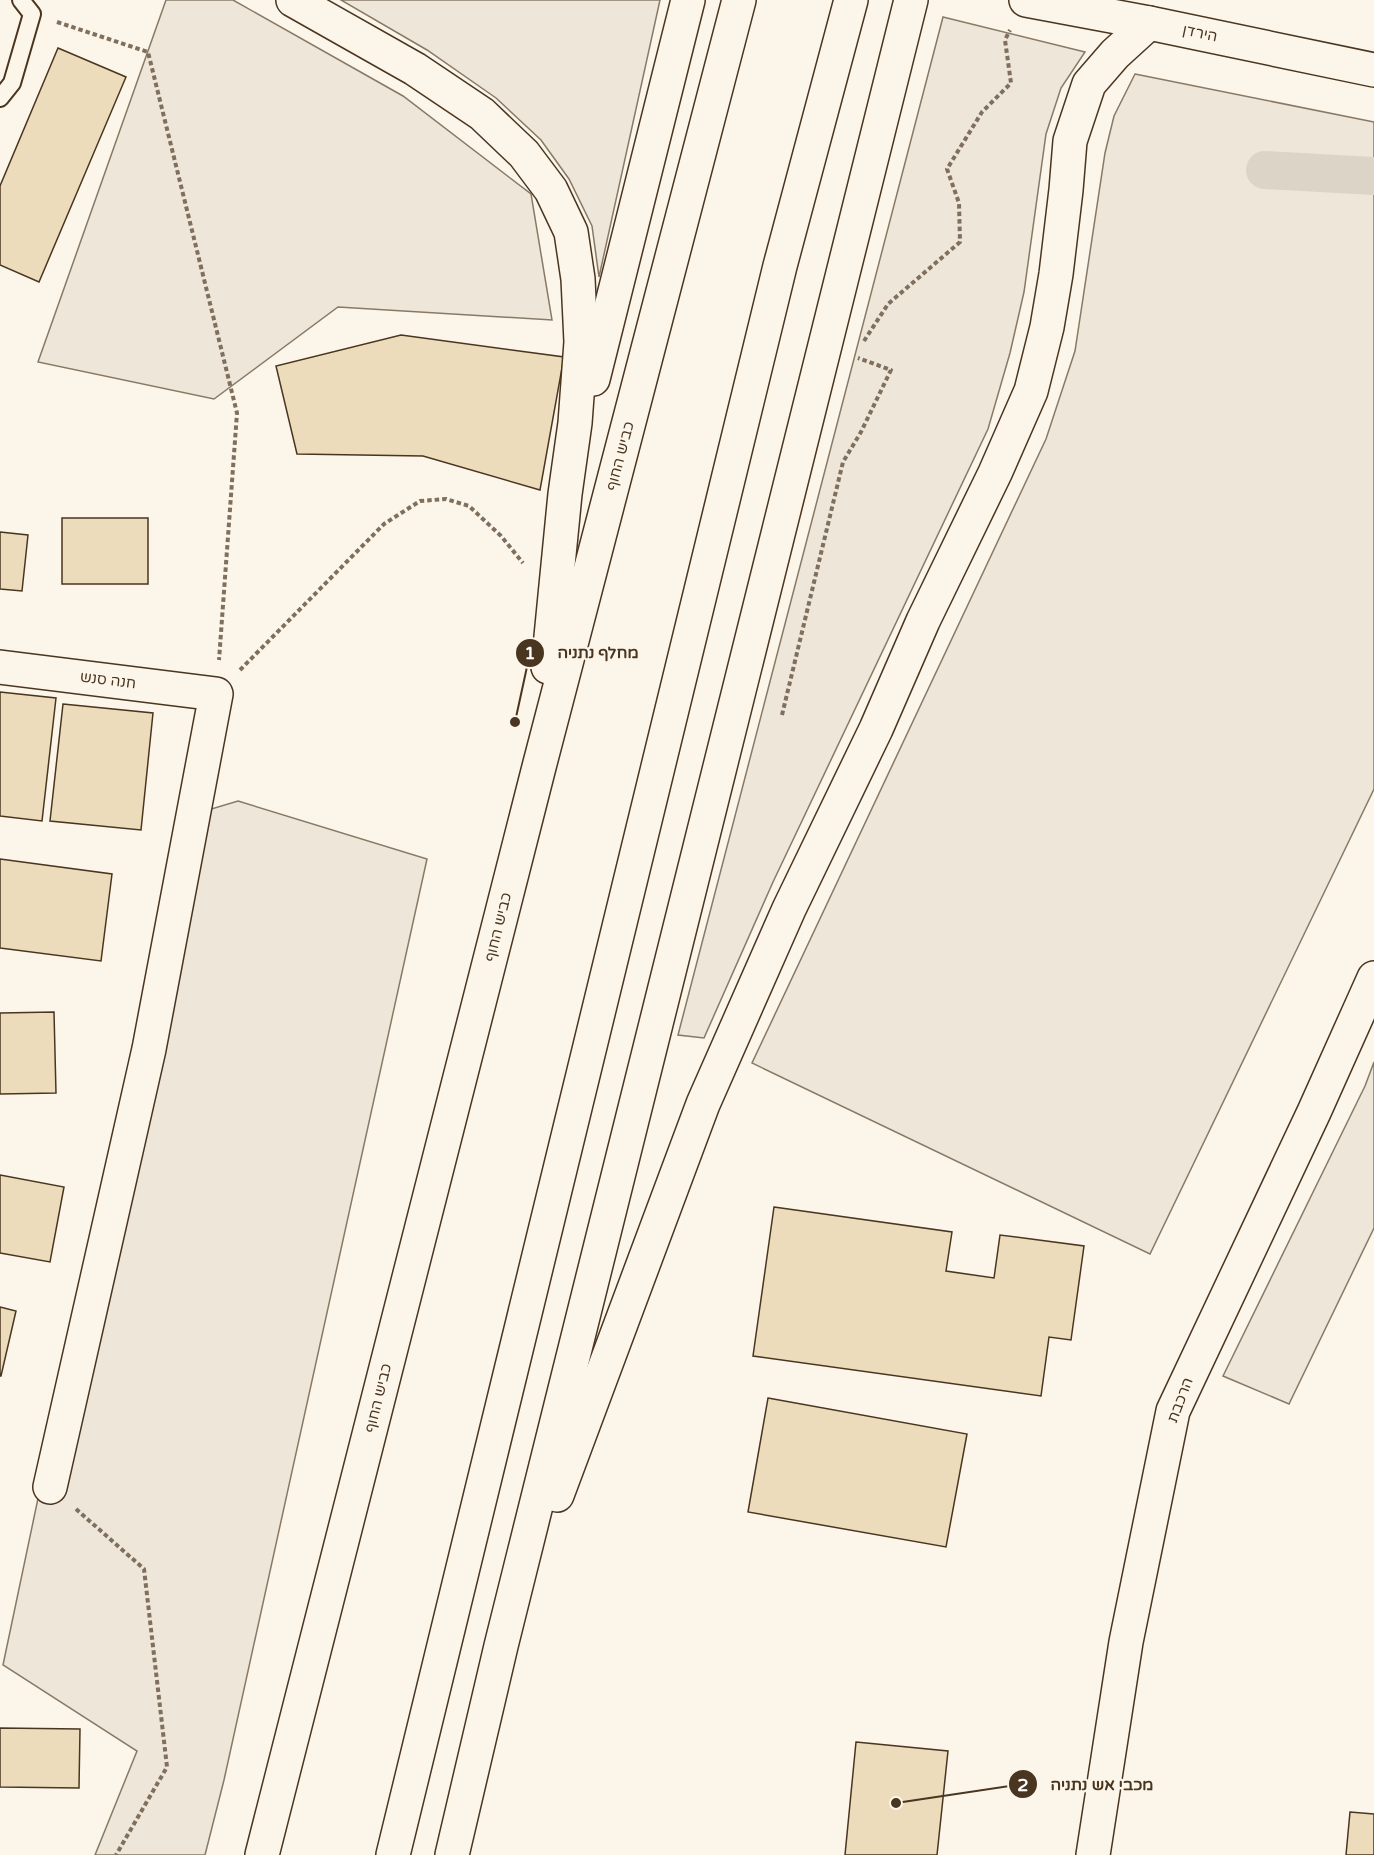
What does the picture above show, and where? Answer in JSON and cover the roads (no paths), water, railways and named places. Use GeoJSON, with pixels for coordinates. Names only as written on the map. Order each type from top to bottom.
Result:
{"type":"FeatureCollection","features":[{"type":"Feature","properties":{"kind":"main road"},"geometry":{"type":"LineString","coordinates":[[293,0],[415,69],[482,114],[524,154],[551,190],[571,232],[578,279],[581,342],[575,423],[565,494],[539,767]]}},
{"type":"Feature","properties":{"kind":"main road"},"geometry":{"type":"LineString","coordinates":[[565,494],[688,0]]}},
{"type":"Feature","properties":{"kind":"main road","name":"כביש החוף"},"geometry":{"type":"LineString","coordinates":[[262,1855],[539,767],[739,0]]}},
{"type":"Feature","properties":{"kind":"main road"},"geometry":{"type":"LineString","coordinates":[[393,1855],[780,266],[852,0]]}},
{"type":"Feature","properties":{"kind":"main road"},"geometry":{"type":"LineString","coordinates":[[452,1855],[501,1646],[911,0]]}},
{"type":"Feature","properties":{"kind":"main road","name":"הירדן"},"geometry":{"type":"LineString","coordinates":[[1019,12],[1149,22],[1374,70]]}},
{"type":"Feature","properties":{"kind":"main road"},"geometry":{"type":"LineString","coordinates":[[501,1646],[703,1104],[789,909],[876,729],[923,621],[995,473],[1031,391],[1047,327],[1056,274],[1070,141],[1089,84],[1115,54],[1149,22]]}},
{"type":"Feature","properties":{"kind":"main road","name":"חנה סנש"},"geometry":{"type":"LineString","coordinates":[[0,667],[216,694],[149,1049],[50,1486]]}},
{"type":"Feature","properties":{"kind":"main road","name":"הרכבת"},"geometry":{"type":"LineString","coordinates":[[1093,1855],[1126,1642],[1173,1411],[1314,1112],[1374,978]]}},
{"type":"Feature","properties":{"kind":"lane"},"geometry":{"type":"LineString","coordinates":[[0,98],[12,83],[32,14],[21,0]]}},
{"type":"Feature","properties":{"kind":"waterway"},"geometry":{"type":"LineString","coordinates":[[1265,170],[1374,176]]}},
{"type":"Feature","properties":{"kind":"place","name":"מחלף נתניה"},"geometry":{"type":"Point","coordinates":[515,722]}},
{"type":"Feature","properties":{"kind":"place","name":"מכבי אש נתניה"},"geometry":{"type":"Point","coordinates":[896,1803]}}]}
